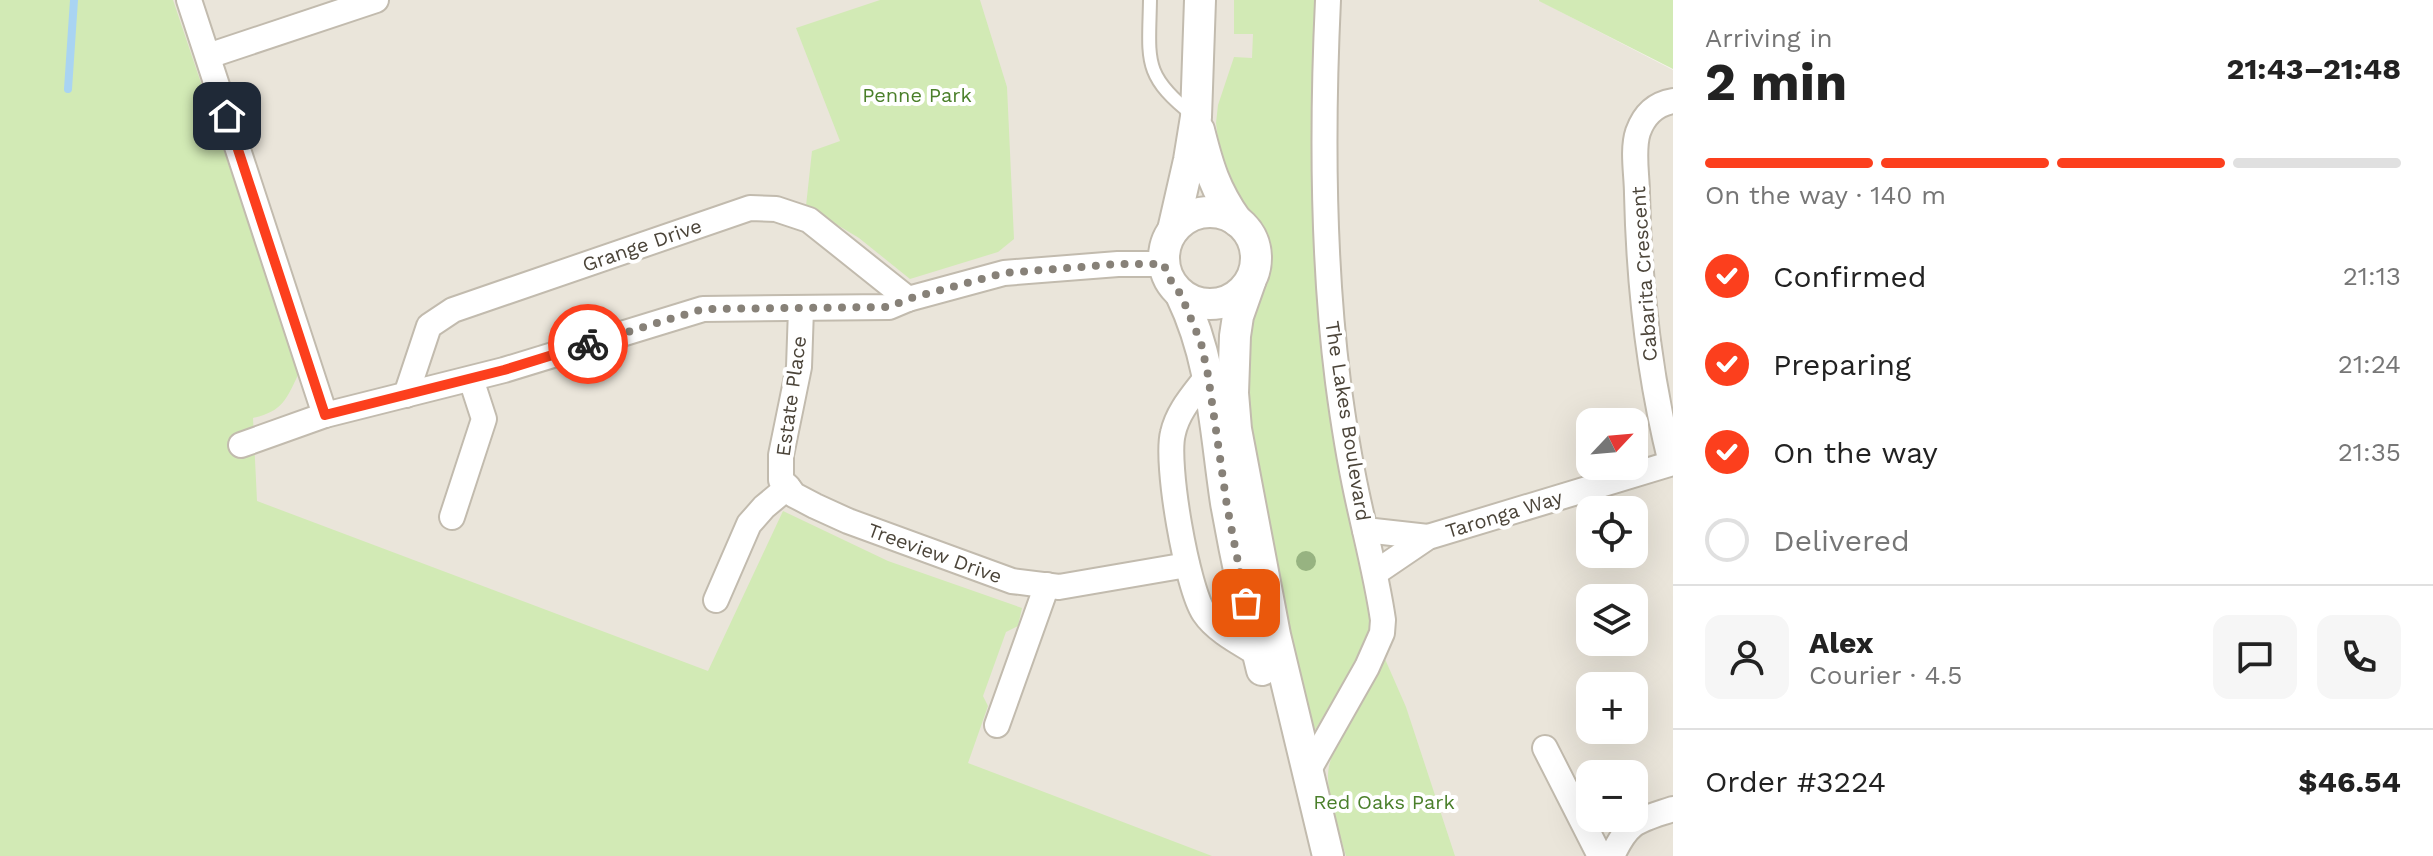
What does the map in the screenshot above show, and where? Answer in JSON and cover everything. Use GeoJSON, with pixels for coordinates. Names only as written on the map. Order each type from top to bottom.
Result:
{"type":"FeatureCollection","features":[{"type":"Feature","properties":{"kind":"street"},"geometry":{"type":"LineString","coordinates":[[189,0],[325,415]]}},
{"type":"Feature","properties":{"kind":"street"},"geometry":{"type":"LineString","coordinates":[[208,56],[376,0]]}},
{"type":"Feature","properties":{"kind":"street"},"geometry":{"type":"LineString","coordinates":[[1173,230],[1196,117],[1200,0]]}},
{"type":"Feature","properties":{"kind":"street","name":"The Lakes Boulevard"},"geometry":{"type":"LineString","coordinates":[[1307,773],[1367,667],[1382,633],[1383,620],[1348,448],[1338,379],[1326,237],[1324,150],[1328,0]]}},
{"type":"Feature","properties":{"kind":"street","name":"Cabarita Crescent"},"geometry":{"type":"LineString","coordinates":[[1672,463],[1659,415],[1649,353],[1641,262],[1636,139],[1644,119],[1660,105],[1673,101]]}},
{"type":"Feature","properties":{"kind":"street"},"geometry":{"type":"LineString","coordinates":[[1196,117],[1209,170],[1221,198],[1246,230],[1256,255],[1255,269],[1238,316],[1235,336],[1233,393],[1236,429],[1275,635],[1328,856]]}},
{"type":"Feature","properties":{"kind":"street","name":"Grange Drive"},"geometry":{"type":"LineString","coordinates":[[406,395],[429,326],[453,310],[750,208],[776,209],[809,220],[908,299]]}},
{"type":"Feature","properties":{"kind":"street"},"geometry":{"type":"LineString","coordinates":[[1237,221],[1224,214],[1210,212],[1196,214],[1183,221],[1167,240],[1164,264],[1172,286],[1195,302],[1210,305],[1226,302],[1240,294],[1250,282]]}},
{"type":"Feature","properties":{"kind":"street"},"geometry":{"type":"LineString","coordinates":[[241,445],[325,415],[471,379],[703,309],[889,307],[1004,273],[1118,264],[1164,264]]}},
{"type":"Feature","properties":{"kind":"street"},"geometry":{"type":"LineString","coordinates":[[1181,295],[1194,322],[1208,375],[1227,506],[1273,719],[1319,856]]}},
{"type":"Feature","properties":{"kind":"street","name":"Estate Place"},"geometry":{"type":"LineString","coordinates":[[788,487],[781,480],[781,455],[799,367],[801,309]]}},
{"type":"Feature","properties":{"kind":"street"},"geometry":{"type":"LineString","coordinates":[[1208,375],[1181,411],[1173,432],[1170,455],[1187,565],[1196,600],[1206,616],[1258,654]]}},
{"type":"Feature","properties":{"kind":"street"},"geometry":{"type":"LineString","coordinates":[[452,517],[484,419],[471,379]]}},
{"type":"Feature","properties":{"kind":"street","name":"Taronga Way"},"geometry":{"type":"LineString","coordinates":[[1375,573],[1428,537],[1672,463]]}},
{"type":"Feature","properties":{"kind":"street"},"geometry":{"type":"LineString","coordinates":[[716,600],[749,524],[788,487]]}},
{"type":"Feature","properties":{"kind":"street","name":"Treeview Drive"},"geometry":{"type":"LineString","coordinates":[[788,487],[805,501],[848,521],[1012,581],[1059,587],[1187,565]]}},
{"type":"Feature","properties":{"kind":"street","name":"Taronga Way"},"geometry":{"type":"LineString","coordinates":[[1365,530],[1428,537]]}},
{"type":"Feature","properties":{"kind":"street"},"geometry":{"type":"LineString","coordinates":[[997,725],[1047,585]]}},
{"type":"Feature","properties":{"kind":"street"},"geometry":{"type":"LineString","coordinates":[[1545,748],[1600,856]]}},
{"type":"Feature","properties":{"kind":"street"},"geometry":{"type":"LineString","coordinates":[[1612,856],[1621,836],[1632,824],[1673,809]]}},
{"type":"Feature","properties":{"kind":"lane"},"geometry":{"type":"LineString","coordinates":[[1150,0],[1151,68],[1169,96],[1196,117]]}},
{"type":"Feature","properties":{"kind":"shaded area"},"geometry":{"type":"Polygon","coordinates":[[[0,0],[1538,0],[1673,70],[1673,856],[0,856],[0,0]]]}},
{"type":"Feature","properties":{"kind":"green space"},"geometry":{"type":"Polygon","coordinates":[[[0,0],[173,0],[299,373],[277,408],[253,418],[257,501],[708,671],[783,511],[888,561],[1022,608],[1018,626],[1006,632],[983,696],[988,706],[968,763],[1212,856],[0,856],[0,0]]]}},
{"type":"Feature","properties":{"kind":"green space","name":"Penne Park"},"geometry":{"type":"Polygon","coordinates":[[[880,0],[980,0],[1007,87],[1014,239],[998,252],[910,279],[859,238],[806,206],[812,151],[840,141],[796,28],[880,0]]]}},
{"type":"Feature","properties":{"kind":"green space"},"geometry":{"type":"Polygon","coordinates":[[[1234,0],[1316,0],[1312,87],[1314,219],[1337,453],[1372,620],[1366,645],[1315,730],[1294,659],[1250,426],[1246,365],[1254,306],[1266,255],[1261,235],[1233,195],[1219,148],[1216,123],[1218,105],[1234,57],[1252,58],[1253,34],[1234,34],[1234,0]]]}},
{"type":"Feature","properties":{"kind":"green space"},"geometry":{"type":"Polygon","coordinates":[[[1673,0],[1673,69],[1539,1],[1673,0]]]}},
{"type":"Feature","properties":{"kind":"green space","name":"Red Oaks Park"},"geometry":{"type":"Polygon","coordinates":[[[1385,659],[1406,707],[1455,856],[1346,856],[1330,797],[1330,764],[1341,734],[1385,659]]]}},
{"type":"Feature","properties":{"kind":"waterway"},"geometry":{"type":"LineString","coordinates":[[68,89],[74,0]]}},
{"type":"Feature","properties":{"kind":"way so far"},"geometry":{"type":"LineString","coordinates":[[588,344],[703,309],[889,307],[1004,273],[1118,264],[1164,264],[1172,286],[1181,295],[1194,322],[1201,343],[1246,603]]}},
{"type":"Feature","properties":{"kind":"route"},"geometry":{"type":"LineString","coordinates":[[227,116],[325,415],[504,370],[588,344]]}}]}
